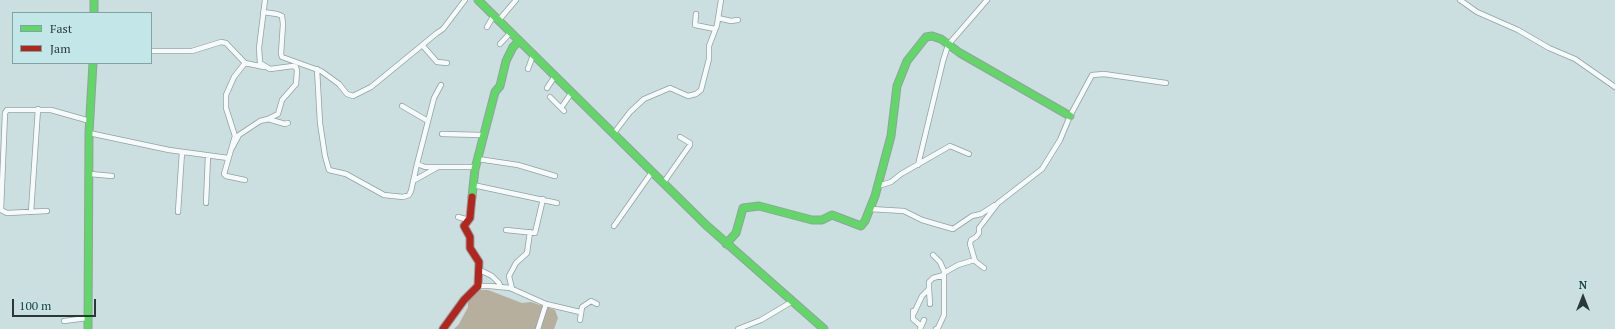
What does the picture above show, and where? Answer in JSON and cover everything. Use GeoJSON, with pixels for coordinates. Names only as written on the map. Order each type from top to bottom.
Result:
{"type":"FeatureCollection","features":[{"type":"Feature","properties":{"kind":"street"},"geometry":{"type":"LineString","coordinates":[[94,0],[94,12]]}},
{"type":"Feature","properties":{"kind":"street"},"geometry":{"type":"LineString","coordinates":[[264,67],[260,63],[258,56],[265,0]]}},
{"type":"Feature","properties":{"kind":"street"},"geometry":{"type":"LineString","coordinates":[[263,12],[282,16],[282,58],[316,69],[339,84],[347,94],[353,96],[371,87],[437,33],[443,30],[465,0]]}},
{"type":"Feature","properties":{"kind":"street"},"geometry":{"type":"LineString","coordinates":[[478,0],[614,132],[652,172],[664,182],[726,244],[824,329]]}},
{"type":"Feature","properties":{"kind":"street"},"geometry":{"type":"LineString","coordinates":[[487,27],[516,0]]}},
{"type":"Feature","properties":{"kind":"street"},"geometry":{"type":"LineString","coordinates":[[614,132],[630,112],[644,99],[670,88],[688,96],[700,92],[709,59],[709,46],[715,30],[721,0]]}},
{"type":"Feature","properties":{"kind":"street"},"geometry":{"type":"LineString","coordinates":[[918,165],[948,45],[987,0]]}},
{"type":"Feature","properties":{"kind":"street"},"geometry":{"type":"LineString","coordinates":[[1460,0],[1477,12],[1518,30],[1549,48],[1575,59],[1615,86]]}},
{"type":"Feature","properties":{"kind":"street"},"geometry":{"type":"LineString","coordinates":[[696,14],[695,25],[715,30]]}},
{"type":"Feature","properties":{"kind":"street"},"geometry":{"type":"LineString","coordinates":[[718,18],[731,21],[738,20]]}},
{"type":"Feature","properties":{"kind":"street"},"geometry":{"type":"LineString","coordinates":[[500,44],[511,32]]}},
{"type":"Feature","properties":{"kind":"street"},"geometry":{"type":"LineString","coordinates":[[726,244],[736,233],[744,208],[759,206],[812,220],[822,220],[832,215],[861,226],[870,209],[878,186],[891,136],[897,86],[907,61],[926,37],[932,36],[1070,116]]}},
{"type":"Feature","properties":{"kind":"street"},"geometry":{"type":"LineString","coordinates":[[443,329],[464,300],[478,286],[480,270],[478,258],[470,248],[470,237],[464,226],[469,220],[473,185],[482,135],[494,104],[496,92],[500,86],[506,61],[511,51],[520,41]]}},
{"type":"Feature","properties":{"kind":"street"},"geometry":{"type":"LineString","coordinates":[[152,52],[192,51],[221,42],[226,43],[245,63],[279,69],[293,66],[296,67],[296,84],[282,100],[278,114],[245,130],[239,135],[237,142],[231,149]]}},
{"type":"Feature","properties":{"kind":"street"},"geometry":{"type":"LineString","coordinates":[[422,46],[437,62],[447,63]]}},
{"type":"Feature","properties":{"kind":"street"},"geometry":{"type":"LineString","coordinates":[[528,69],[533,54]]}},
{"type":"Feature","properties":{"kind":"street"},"geometry":{"type":"LineString","coordinates":[[245,63],[234,77],[226,95],[226,108],[235,136],[224,175],[245,180]]}},
{"type":"Feature","properties":{"kind":"street"},"geometry":{"type":"LineString","coordinates":[[88,329],[90,174],[89,133],[92,64]]}},
{"type":"Feature","properties":{"kind":"street"},"geometry":{"type":"LineString","coordinates":[[316,69],[324,156],[329,170],[346,174],[384,195],[398,198],[409,195],[434,98],[441,85]]}},
{"type":"Feature","properties":{"kind":"street"},"geometry":{"type":"LineString","coordinates":[[870,209],[904,211],[922,220],[953,229],[972,216],[981,214],[998,203],[1042,169],[1060,140],[1070,116],[1092,75],[1104,74],[1166,83]]}},
{"type":"Feature","properties":{"kind":"street"},"geometry":{"type":"LineString","coordinates":[[547,88],[555,76]]}},
{"type":"Feature","properties":{"kind":"street"},"geometry":{"type":"LineString","coordinates":[[550,97],[562,109],[572,92]]}},
{"type":"Feature","properties":{"kind":"street"},"geometry":{"type":"LineString","coordinates":[[402,106],[428,121]]}},
{"type":"Feature","properties":{"kind":"street"},"geometry":{"type":"LineString","coordinates":[[31,212],[38,109]]}},
{"type":"Feature","properties":{"kind":"street"},"geometry":{"type":"LineString","coordinates":[[47,211],[7,213],[1,210],[5,113],[7,110],[51,110],[90,121]]}},
{"type":"Feature","properties":{"kind":"street"},"geometry":{"type":"LineString","coordinates":[[266,120],[288,123]]}},
{"type":"Feature","properties":{"kind":"street"},"geometry":{"type":"LineString","coordinates":[[89,133],[182,152],[228,158]]}},
{"type":"Feature","properties":{"kind":"street"},"geometry":{"type":"LineString","coordinates":[[442,134],[482,135]]}},
{"type":"Feature","properties":{"kind":"street"},"geometry":{"type":"LineString","coordinates":[[664,182],[690,146],[690,143],[680,137]]}},
{"type":"Feature","properties":{"kind":"street"},"geometry":{"type":"LineString","coordinates":[[878,186],[891,182],[950,146],[968,154]]}},
{"type":"Feature","properties":{"kind":"street"},"geometry":{"type":"LineString","coordinates":[[178,212],[182,152]]}},
{"type":"Feature","properties":{"kind":"street"},"geometry":{"type":"LineString","coordinates":[[206,204],[208,156]]}},
{"type":"Feature","properties":{"kind":"street"},"geometry":{"type":"LineString","coordinates":[[478,159],[518,165],[555,176]]}},
{"type":"Feature","properties":{"kind":"street"},"geometry":{"type":"LineString","coordinates":[[417,164],[419,166],[476,168]]}},
{"type":"Feature","properties":{"kind":"street"},"geometry":{"type":"LineString","coordinates":[[413,181],[438,167]]}},
{"type":"Feature","properties":{"kind":"street"},"geometry":{"type":"LineString","coordinates":[[614,226],[652,172]]}},
{"type":"Feature","properties":{"kind":"street"},"geometry":{"type":"LineString","coordinates":[[90,174],[112,176]]}},
{"type":"Feature","properties":{"kind":"street"},"geometry":{"type":"LineString","coordinates":[[473,185],[557,203]]}},
{"type":"Feature","properties":{"kind":"street"},"geometry":{"type":"LineString","coordinates":[[506,230],[535,233],[543,199]]}},
{"type":"Feature","properties":{"kind":"street"},"geometry":{"type":"LineString","coordinates":[[984,268],[975,261],[970,244],[971,240],[979,233],[979,228],[998,203]]}},
{"type":"Feature","properties":{"kind":"street"},"geometry":{"type":"LineString","coordinates":[[458,217],[469,220]]}},
{"type":"Feature","properties":{"kind":"street"},"geometry":{"type":"LineString","coordinates":[[512,289],[509,276],[516,263],[527,253],[530,232]]}},
{"type":"Feature","properties":{"kind":"street"},"geometry":{"type":"LineString","coordinates":[[933,255],[940,262],[944,274],[944,315],[938,328],[936,329]]}},
{"type":"Feature","properties":{"kind":"street"},"geometry":{"type":"LineString","coordinates":[[930,304],[929,282],[933,278],[944,274],[958,265],[975,261]]}},
{"type":"Feature","properties":{"kind":"street"},"geometry":{"type":"LineString","coordinates":[[480,270],[492,276],[500,286]]}},
{"type":"Feature","properties":{"kind":"street"},"geometry":{"type":"LineString","coordinates":[[478,286],[500,286],[512,289],[546,304],[580,312]]}},
{"type":"Feature","properties":{"kind":"street"},"geometry":{"type":"LineString","coordinates":[[924,320],[920,328],[913,319],[913,311],[922,296],[929,289]]}},
{"type":"Feature","properties":{"kind":"street"},"geometry":{"type":"LineString","coordinates":[[580,320],[580,312],[582,307],[591,301],[598,304]]}},
{"type":"Feature","properties":{"kind":"street"},"geometry":{"type":"LineString","coordinates":[[738,329],[761,320],[793,301]]}},
{"type":"Feature","properties":{"kind":"street"},"geometry":{"type":"LineString","coordinates":[[538,329],[546,304]]}},
{"type":"Feature","properties":{"kind":"street"},"geometry":{"type":"LineString","coordinates":[[64,321],[87,318]]}},
{"type":"Feature","properties":{"kind":"shaded area"},"geometry":{"type":"Polygon","coordinates":[[[480,290],[488,290],[522,303],[531,302],[555,310],[558,318],[554,329],[454,329],[459,324],[468,307],[468,301],[480,290]]]}},
{"type":"Feature","properties":{"kind":"traffic: fast"},"geometry":{"type":"LineString","coordinates":[[94,0],[94,12]]}},
{"type":"Feature","properties":{"kind":"traffic: fast"},"geometry":{"type":"LineString","coordinates":[[478,0],[706,225],[824,329]]}},
{"type":"Feature","properties":{"kind":"traffic: fast"},"geometry":{"type":"LineString","coordinates":[[726,244],[736,233],[743,208],[759,206],[812,220],[822,220],[832,215],[861,226],[865,221],[875,196],[891,136],[897,86],[907,61],[926,37],[932,36],[941,39],[960,53],[1070,116]]}},
{"type":"Feature","properties":{"kind":"traffic: fast"},"geometry":{"type":"LineString","coordinates":[[472,197],[475,169],[495,92],[500,86],[506,61],[513,47],[519,41]]}},
{"type":"Feature","properties":{"kind":"traffic: fast"},"geometry":{"type":"LineString","coordinates":[[88,329],[89,133],[93,64]]}},
{"type":"Feature","properties":{"kind":"traffic: jam"},"geometry":{"type":"LineString","coordinates":[[443,329],[464,300],[478,286],[479,262],[470,248],[470,237],[464,226],[470,218],[472,197]]}}]}
